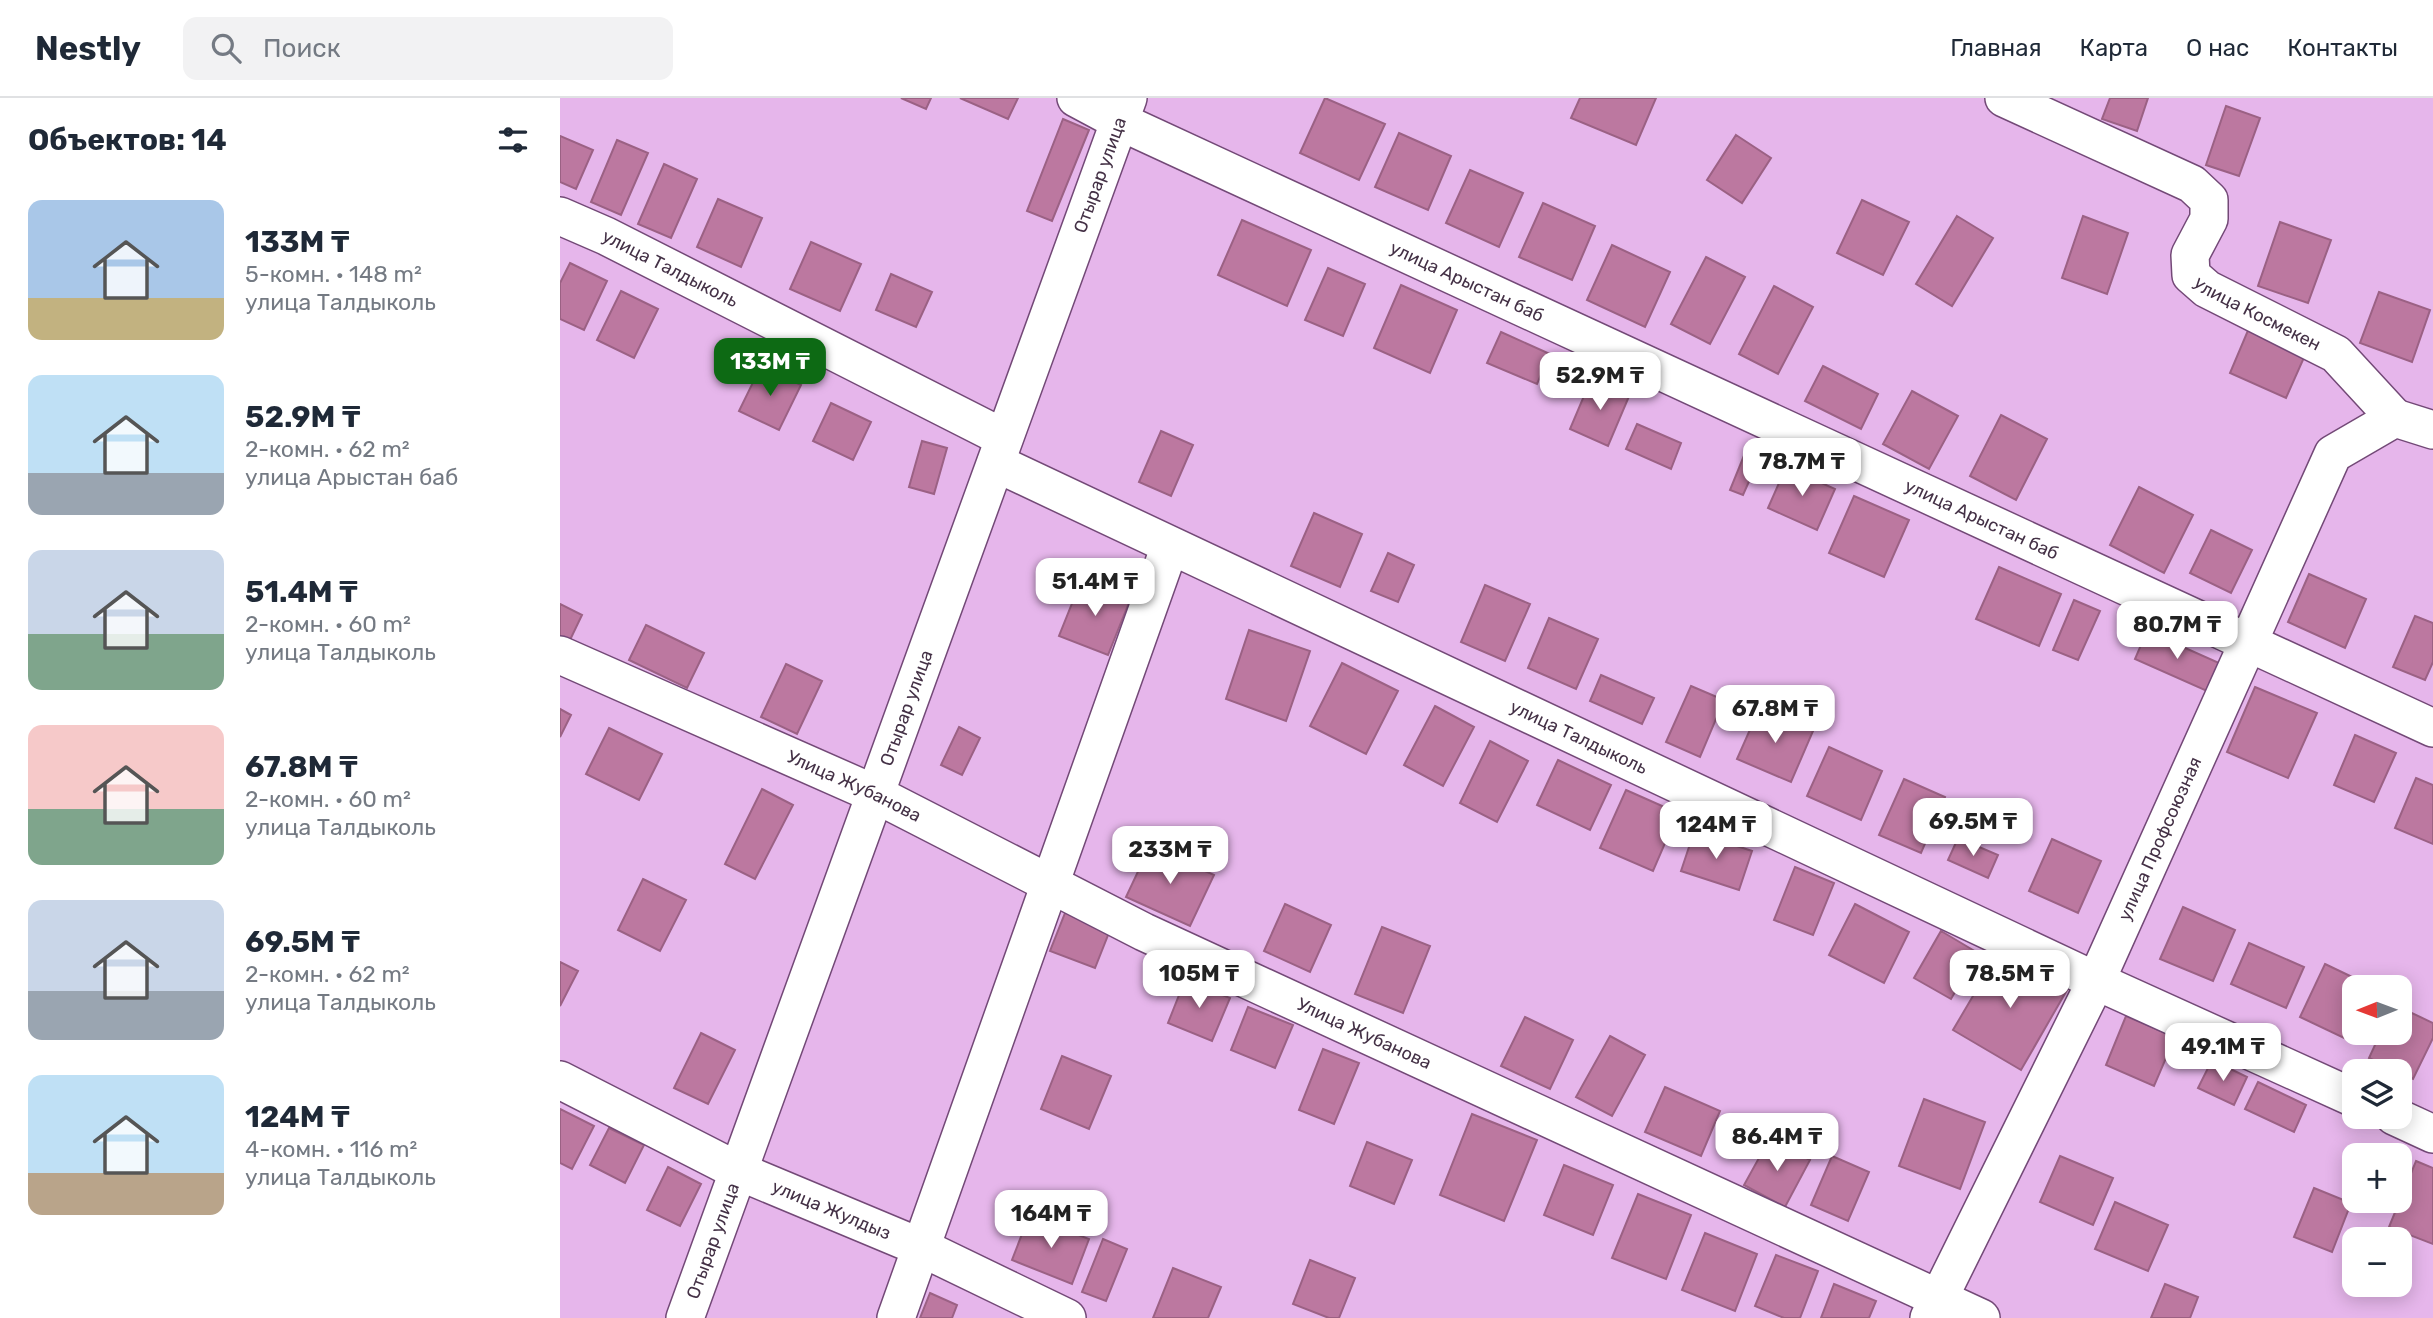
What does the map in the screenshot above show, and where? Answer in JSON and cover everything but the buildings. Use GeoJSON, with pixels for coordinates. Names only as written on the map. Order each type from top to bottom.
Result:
{"type":"FeatureCollection","features":[{"type":"Feature","properties":{"kind":"street","name":"улица Арыстан баб"},"geometry":{"type":"LineString","coordinates":[[1076,98],[1124,110],[2433,727]]}},
{"type":"Feature","properties":{"kind":"street","name":"улица Космекен"},"geometry":{"type":"LineString","coordinates":[[2004,98],[2192,184],[2209,200],[2209,219],[2190,255],[2191,275],[2207,289],[2336,354],[2395,418]]}},
{"type":"Feature","properties":{"kind":"street","name":"Отырар улица"},"geometry":{"type":"LineString","coordinates":[[685,1318],[1124,110]]}},
{"type":"Feature","properties":{"kind":"street","name":"улица Талдыколь"},"geometry":{"type":"LineString","coordinates":[[560,216],[606,236],[1000,450],[1170,546],[1344,625],[2096,981],[2342,1093]]}},
{"type":"Feature","properties":{"kind":"street"},"geometry":{"type":"LineString","coordinates":[[2395,418],[2433,430]]}},
{"type":"Feature","properties":{"kind":"street","name":"улица Профсоюзная"},"geometry":{"type":"LineString","coordinates":[[1934,1308],[2096,981],[2333,454],[2395,418]]}},
{"type":"Feature","properties":{"kind":"street"},"geometry":{"type":"LineString","coordinates":[[896,1318],[1170,546]]}},
{"type":"Feature","properties":{"kind":"street","name":"Улица Жубанова"},"geometry":{"type":"LineString","coordinates":[[560,655],[875,794],[1144,932],[1934,1308],[1981,1318]]}},
{"type":"Feature","properties":{"kind":"street","name":"улица Жулдыз"},"geometry":{"type":"LineString","coordinates":[[560,1080],[738,1171],[920,1247],[1067,1318]]}},
{"type":"Feature","properties":{"kind":"street"},"geometry":{"type":"LineString","coordinates":[[2412,1124],[2433,1134]]}}]}
